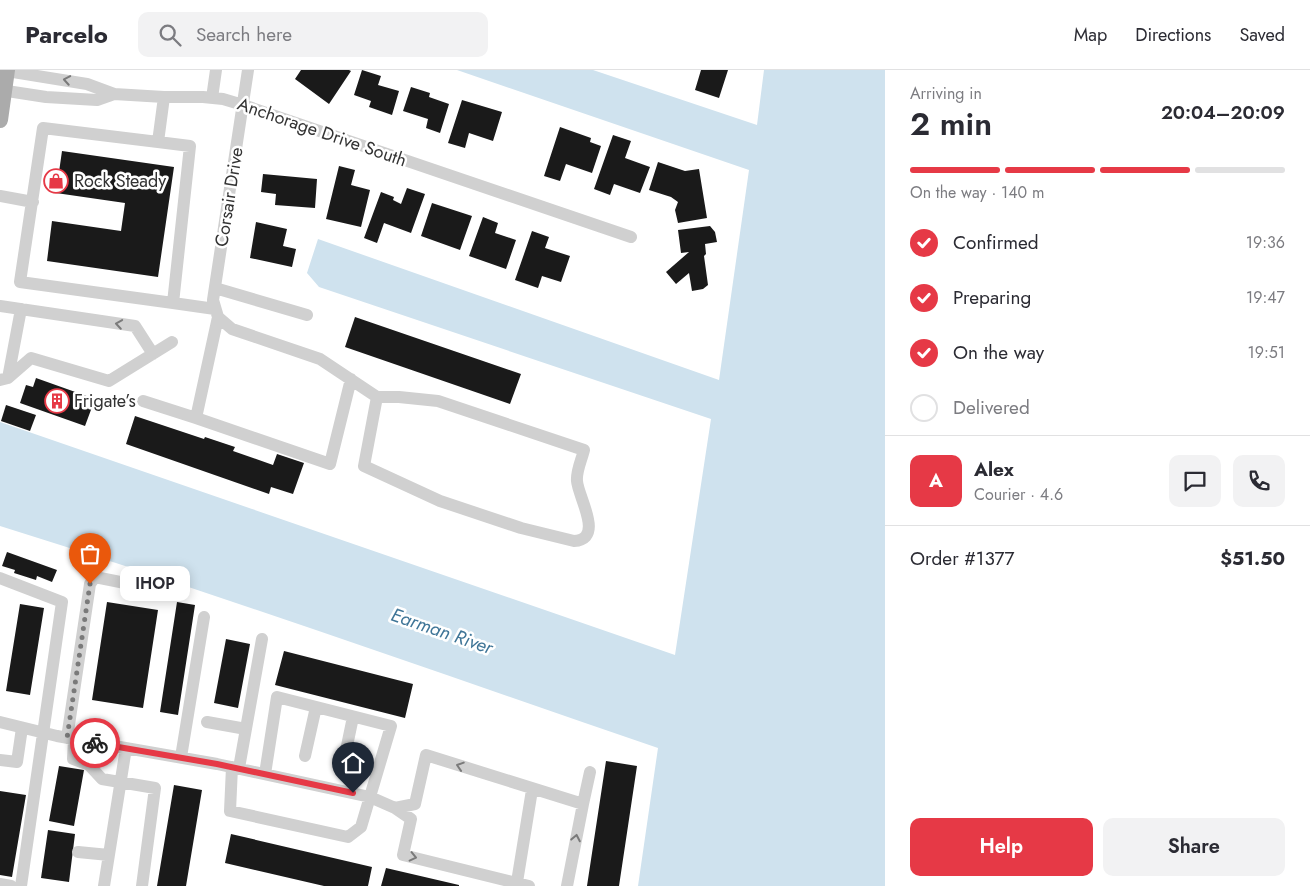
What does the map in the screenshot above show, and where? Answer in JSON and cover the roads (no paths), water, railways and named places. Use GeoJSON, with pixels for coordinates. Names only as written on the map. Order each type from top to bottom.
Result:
{"type":"FeatureCollection","features":[{"type":"Feature","properties":{"kind":"main road"},"geometry":{"type":"LineString","coordinates":[[0,120],[5,71]]}},
{"type":"Feature","properties":{"kind":"street"},"geometry":{"type":"LineString","coordinates":[[212,98],[216,70]]}},
{"type":"Feature","properties":{"kind":"street","name":"Corsair Drive"},"geometry":{"type":"LineString","coordinates":[[196,418],[218,316],[213,300],[248,70]]}},
{"type":"Feature","properties":{"kind":"street"},"geometry":{"type":"LineString","coordinates":[[5,71],[87,84],[114,94]]}},
{"type":"Feature","properties":{"kind":"street","name":"Anchorage Drive South"},"geometry":{"type":"LineString","coordinates":[[2,90],[46,97],[97,100],[114,94],[164,98],[212,98],[243,105],[631,237]]}},
{"type":"Feature","properties":{"kind":"street"},"geometry":{"type":"LineString","coordinates":[[158,142],[164,98]]}},
{"type":"Feature","properties":{"kind":"street"},"geometry":{"type":"LineString","coordinates":[[173,302],[190,146],[43,128],[20,282],[173,302],[218,316],[232,329],[320,359],[377,396],[438,401],[584,450],[577,480],[590,523],[585,538],[574,542],[521,528],[440,501],[364,466],[377,396]]}},
{"type":"Feature","properties":{"kind":"street"},"geometry":{"type":"LineString","coordinates":[[0,196],[33,202]]}},
{"type":"Feature","properties":{"kind":"street"},"geometry":{"type":"LineString","coordinates":[[215,288],[307,315]]}},
{"type":"Feature","properties":{"kind":"street"},"geometry":{"type":"LineString","coordinates":[[0,306],[135,326],[154,354]]}},
{"type":"Feature","properties":{"kind":"street"},"geometry":{"type":"LineString","coordinates":[[4,379],[22,309]]}},
{"type":"Feature","properties":{"kind":"street"},"geometry":{"type":"LineString","coordinates":[[4,379],[32,358],[109,381],[172,342]]}},
{"type":"Feature","properties":{"kind":"street"},"geometry":{"type":"LineString","coordinates":[[143,401],[330,464],[351,378]]}},
{"type":"Feature","properties":{"kind":"street"},"geometry":{"type":"LineString","coordinates":[[142,886],[156,788],[102,778],[89,765],[73,759],[71,738],[90,584],[96,577],[150,588]]}},
{"type":"Feature","properties":{"kind":"street"},"geometry":{"type":"LineString","coordinates":[[0,582],[0,578],[62,602],[21,886]]}},
{"type":"Feature","properties":{"kind":"street"},"geometry":{"type":"LineString","coordinates":[[181,757],[204,618]]}},
{"type":"Feature","properties":{"kind":"street"},"geometry":{"type":"LineString","coordinates":[[262,639],[246,729],[236,768],[230,811],[348,837],[361,826],[391,726],[277,697],[265,774]]}},
{"type":"Feature","properties":{"kind":"street"},"geometry":{"type":"LineString","coordinates":[[305,756],[316,706]]}},
{"type":"Feature","properties":{"kind":"street"},"geometry":{"type":"LineString","coordinates":[[343,765],[353,717]]}},
{"type":"Feature","properties":{"kind":"street"},"geometry":{"type":"LineString","coordinates":[[0,722],[44,733],[181,757],[370,797],[395,808],[411,819],[403,855],[523,884],[532,790]]}},
{"type":"Feature","properties":{"kind":"street"},"geometry":{"type":"LineString","coordinates":[[207,722],[246,729]]}},
{"type":"Feature","properties":{"kind":"street"},"geometry":{"type":"LineString","coordinates":[[0,760],[17,762],[22,728]]}},
{"type":"Feature","properties":{"kind":"street"},"geometry":{"type":"LineString","coordinates":[[104,886],[126,748]]}},
{"type":"Feature","properties":{"kind":"street"},"geometry":{"type":"LineString","coordinates":[[395,808],[414,804],[426,755],[532,790],[583,804]]}},
{"type":"Feature","properties":{"kind":"street"},"geometry":{"type":"LineString","coordinates":[[567,886],[590,772]]}},
{"type":"Feature","properties":{"kind":"street"},"geometry":{"type":"LineString","coordinates":[[78,852],[109,856]]}},
{"type":"Feature","properties":{"kind":"street"},"geometry":{"type":"LineString","coordinates":[[0,884],[11,886]]}},
{"type":"Feature","properties":{"kind":"water","name":"Earman River"},"geometry":{"type":"Polygon","coordinates":[[[457,70],[593,70],[757,125],[764,70],[885,70],[885,886],[638,886],[658,748],[248,607],[0,526],[0,422],[675,655],[711,419],[319,287],[307,273],[318,239],[719,380],[749,170],[457,70]]]}},
{"type":"Feature","properties":{"kind":"place","name":"Rock Steady"},"geometry":{"type":"Point","coordinates":[56,181]}},
{"type":"Feature","properties":{"kind":"place","name":"Frigate’s"},"geometry":{"type":"Point","coordinates":[57,401]}},
{"type":"Feature","properties":{"kind":"place","name":"IHOP"},"geometry":{"type":"Point","coordinates":[90,584]}}]}
